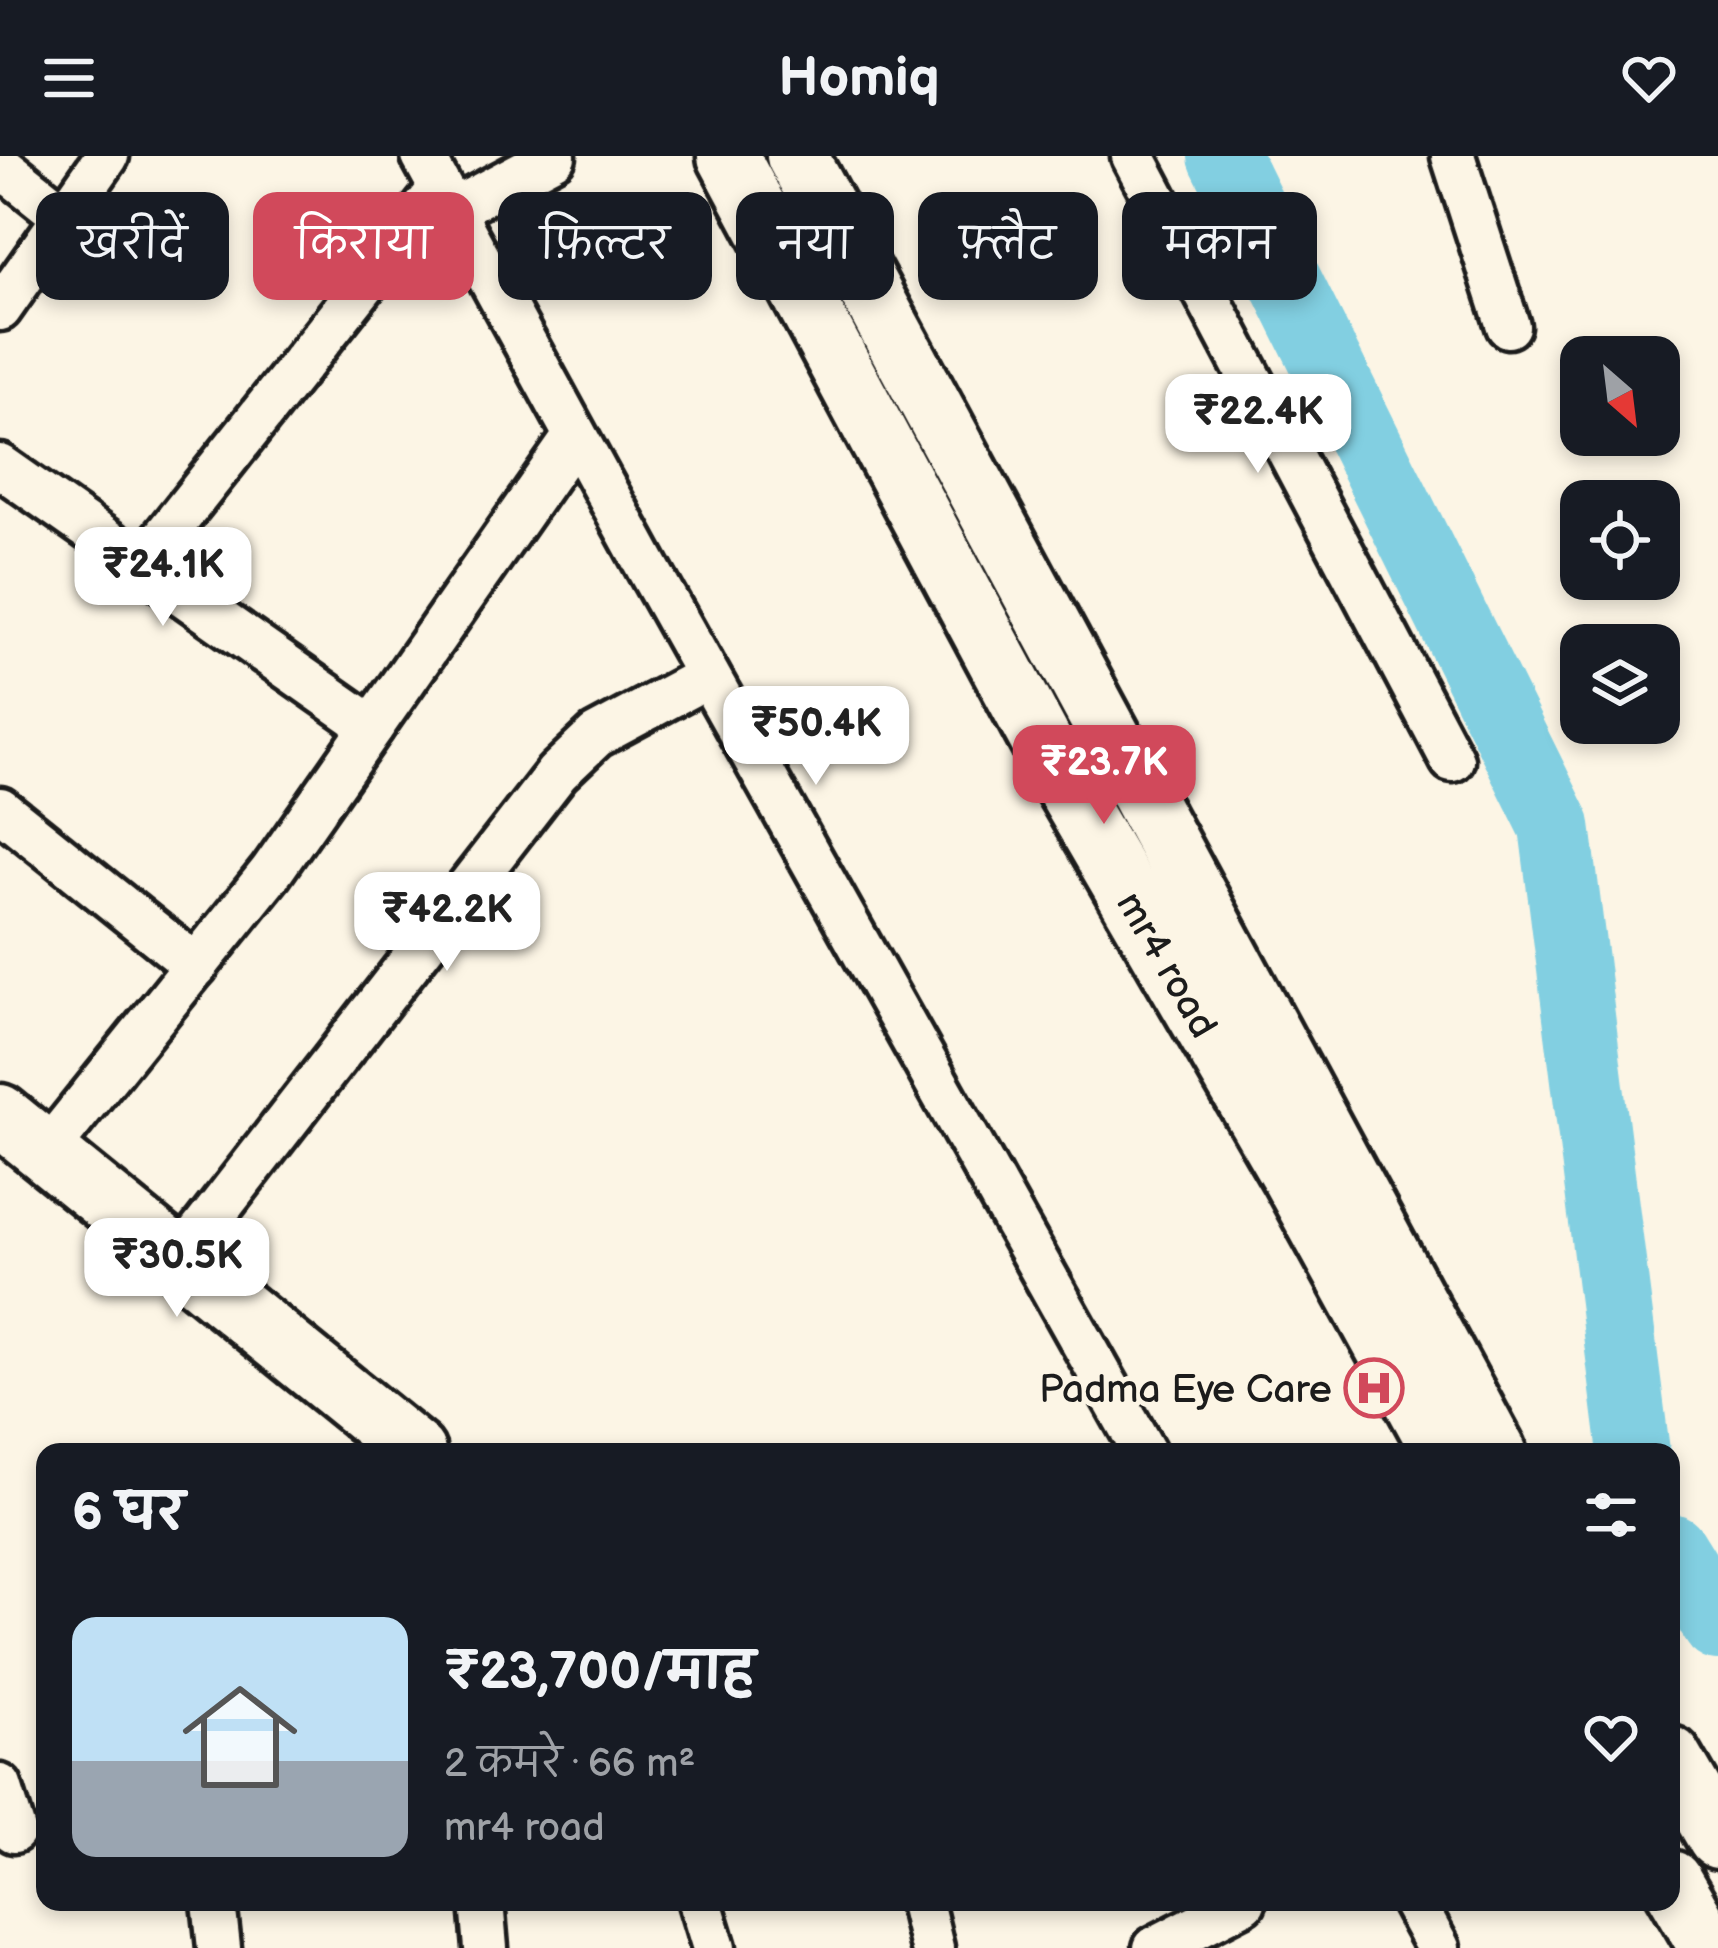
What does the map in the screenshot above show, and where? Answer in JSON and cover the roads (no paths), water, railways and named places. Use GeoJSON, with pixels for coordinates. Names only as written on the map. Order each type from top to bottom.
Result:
{"type":"FeatureCollection","features":[{"type":"Feature","properties":{"kind":"street"},"geometry":{"type":"LineString","coordinates":[[82,192],[107,156]]}},
{"type":"Feature","properties":{"kind":"street"},"geometry":{"type":"LineString","coordinates":[[141,566],[438,186],[554,156]]}},
{"type":"Feature","properties":{"kind":"street","name":"mr4 road"},"geometry":{"type":"LineString","coordinates":[[728,156],[1063,782],[1291,1175],[1438,1443]]}},
{"type":"Feature","properties":{"kind":"street","name":"mr4 road"},"geometry":{"type":"LineString","coordinates":[[797,156],[1491,1443]]}},
{"type":"Feature","properties":{"kind":"street"},"geometry":{"type":"LineString","coordinates":[[1133,156],[1452,760]]}},
{"type":"Feature","properties":{"kind":"street"},"geometry":{"type":"LineString","coordinates":[[1453,156],[1508,326]]}},
{"type":"Feature","properties":{"kind":"street"},"geometry":{"type":"LineString","coordinates":[[0,165],[36,194]]}},
{"type":"Feature","properties":{"kind":"street"},"geometry":{"type":"LineString","coordinates":[[438,186],[1139,1443]]}},
{"type":"Feature","properties":{"kind":"street"},"geometry":{"type":"LineString","coordinates":[[0,309],[36,258]]}},
{"type":"Feature","properties":{"kind":"street"},"geometry":{"type":"LineString","coordinates":[[46,1152],[271,872],[574,436]]}},
{"type":"Feature","properties":{"kind":"street"},"geometry":{"type":"LineString","coordinates":[[0,466],[372,728]]}},
{"type":"Feature","properties":{"kind":"street"},"geometry":{"type":"LineString","coordinates":[[179,1260],[557,773],[596,736],[708,676]]}},
{"type":"Feature","properties":{"kind":"street"},"geometry":{"type":"LineString","coordinates":[[0,809],[196,967]]}},
{"type":"Feature","properties":{"kind":"street"},"geometry":{"type":"LineString","coordinates":[[0,1114],[404,1443]]}},
{"type":"Feature","properties":{"kind":"street"},"geometry":{"type":"LineString","coordinates":[[1680,1773],[1718,1838]]}},
{"type":"Feature","properties":{"kind":"street"},"geometry":{"type":"LineString","coordinates":[[0,1786],[20,1830]]}},
{"type":"Feature","properties":{"kind":"street"},"geometry":{"type":"LineString","coordinates":[[1680,1896],[1710,1948]]}},
{"type":"Feature","properties":{"kind":"street"},"geometry":{"type":"LineString","coordinates":[[215,1911],[219,1948]]}},
{"type":"Feature","properties":{"kind":"street"},"geometry":{"type":"LineString","coordinates":[[483,1911],[486,1948]]}},
{"type":"Feature","properties":{"kind":"street"},"geometry":{"type":"LineString","coordinates":[[703,1911],[714,1948]]}},
{"type":"Feature","properties":{"kind":"street"},"geometry":{"type":"LineString","coordinates":[[923,1911],[932,1948]]}},
{"type":"Feature","properties":{"kind":"street"},"geometry":{"type":"LineString","coordinates":[[1155,1948],[1227,1911]]}},
{"type":"Feature","properties":{"kind":"street"},"geometry":{"type":"LineString","coordinates":[[1418,1911],[1438,1948]]}},
{"type":"Feature","properties":{"kind":"waterway"},"geometry":{"type":"LineString","coordinates":[[1224,156],[1555,826],[1633,1443]]}},
{"type":"Feature","properties":{"kind":"waterway"},"geometry":{"type":"LineString","coordinates":[[1680,1564],[1718,1625]]}},
{"type":"Feature","properties":{"kind":"place","name":"Padma Eye Care"},"geometry":{"type":"Point","coordinates":[1374,1388]}}]}
